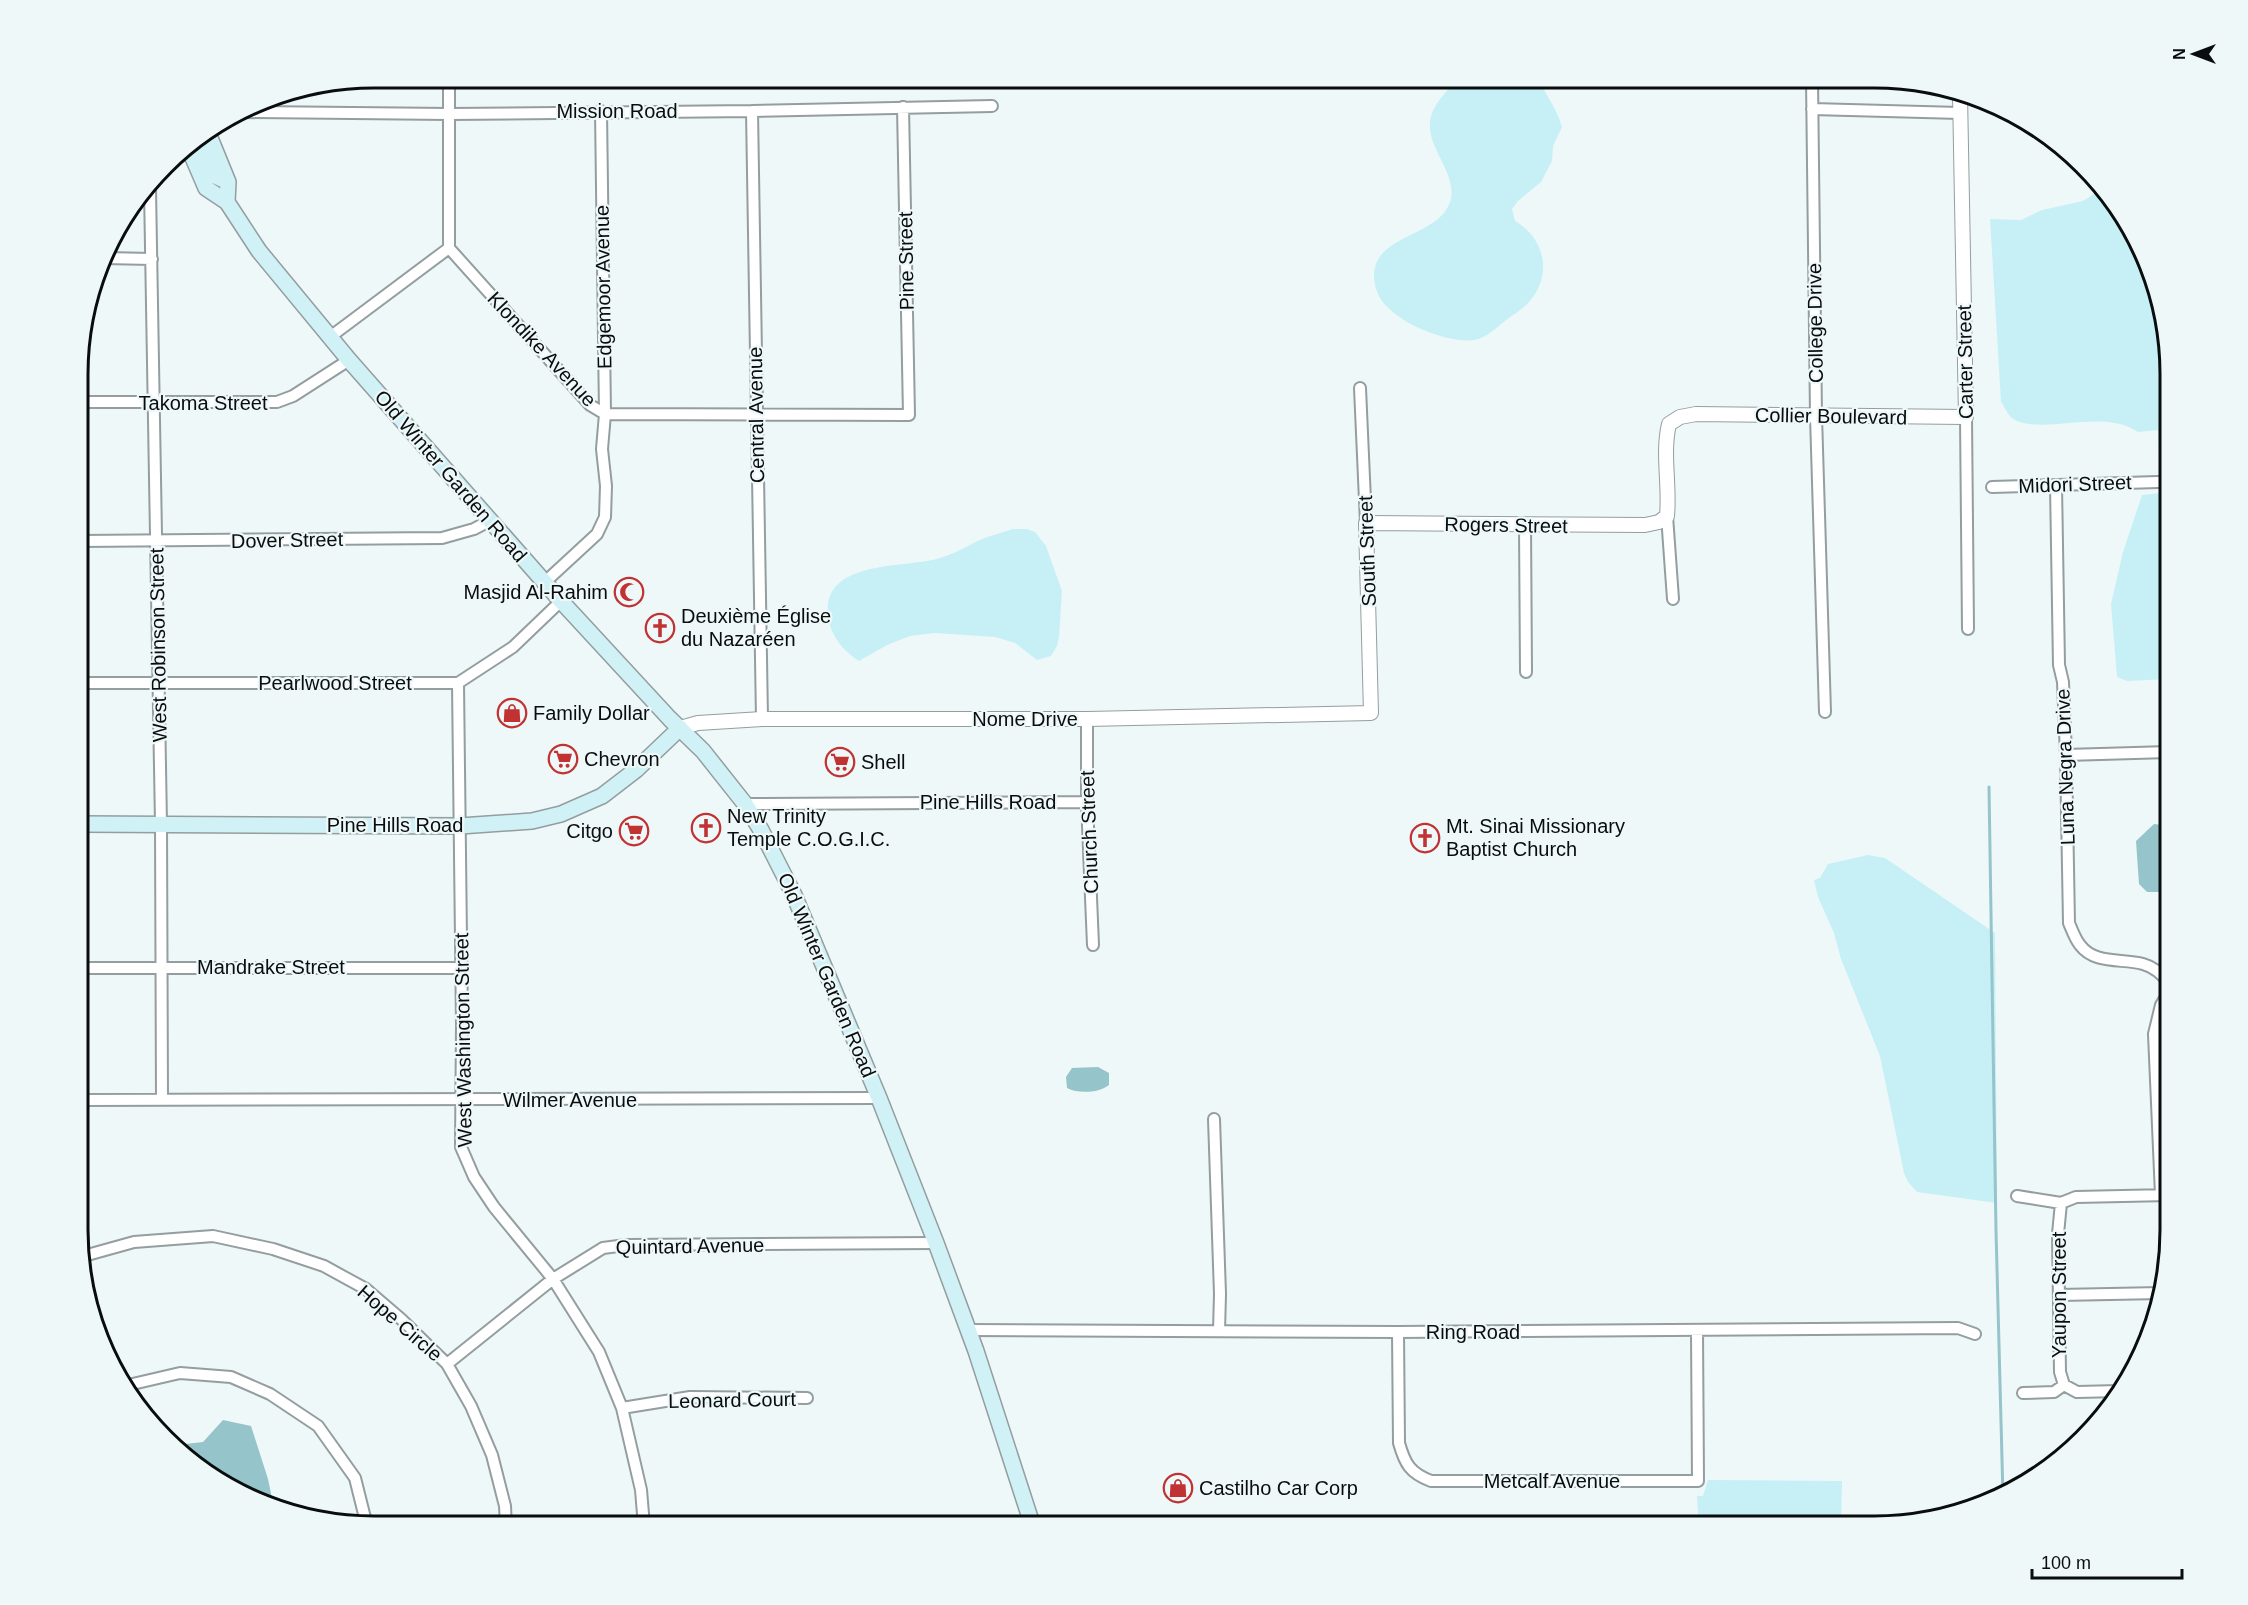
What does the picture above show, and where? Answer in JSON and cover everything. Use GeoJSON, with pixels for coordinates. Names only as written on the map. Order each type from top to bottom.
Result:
{"type":"FeatureCollection","features":[{"type":"Feature","properties":{"kind":"main road"},"geometry":{"type":"LineString","coordinates":[[211,140],[228,182],[227,202]]}},
{"type":"Feature","properties":{"kind":"main road"},"geometry":{"type":"LineString","coordinates":[[201,148],[214,176],[228,182]]}},
{"type":"Feature","properties":{"kind":"main road","name":"Old Winter Garden Road"},"geometry":{"type":"LineString","coordinates":[[192,155],[206,188],[227,202],[259,251],[349,360],[561,602],[680,729],[704,751],[745,804],[779,861],[879,1098],[969,1330],[1029,1516]]}},
{"type":"Feature","properties":{"kind":"main road","name":"Pine Hills Road"},"geometry":{"type":"LineString","coordinates":[[88,824],[460,826],[532,821],[561,814],[603,796],[638,769],[680,729]]}},
{"type":"Feature","properties":{"kind":"street"},"geometry":{"type":"LineString","coordinates":[[330,337],[449,248],[449,88]]}},
{"type":"Feature","properties":{"kind":"street","name":"College Drive"},"geometry":{"type":"LineString","coordinates":[[1812,88],[1816,416],[1825,712]]}},
{"type":"Feature","properties":{"kind":"street","name":"Carter Street"},"geometry":{"type":"LineString","coordinates":[[1960,102],[1968,629]]}},
{"type":"Feature","properties":{"kind":"street","name":"Mission Road"},"geometry":{"type":"LineString","coordinates":[[260,112],[449,114],[992,106]]}},
{"type":"Feature","properties":{"kind":"street","name":"Pine Street"},"geometry":{"type":"LineString","coordinates":[[903,107],[909,415]]}},
{"type":"Feature","properties":{"kind":"street"},"geometry":{"type":"LineString","coordinates":[[1812,109],[1960,113]]}},
{"type":"Feature","properties":{"kind":"street","name":"Edgemoor Avenue"},"geometry":{"type":"LineString","coordinates":[[545,582],[597,534],[605,517],[606,486],[602,449],[605,414],[601,111]]}},
{"type":"Feature","properties":{"kind":"street","name":"Central Avenue"},"geometry":{"type":"LineString","coordinates":[[752,111],[762,718]]}},
{"type":"Feature","properties":{"kind":"street","name":"West Robinson Street"},"geometry":{"type":"LineString","coordinates":[[150,197],[161,824],[162,1100]]}},
{"type":"Feature","properties":{"kind":"street","name":"Klondike Avenue"},"geometry":{"type":"LineString","coordinates":[[449,248],[590,405],[605,414],[909,415]]}},
{"type":"Feature","properties":{"kind":"street"},"geometry":{"type":"LineString","coordinates":[[113,258],[152,259]]}},
{"type":"Feature","properties":{"kind":"street","name":"Takoma Street"},"geometry":{"type":"LineString","coordinates":[[88,402],[154,404],[277,402],[293,396],[349,360]]}},
{"type":"Feature","properties":{"kind":"street","name":"South Street"},"geometry":{"type":"LineString","coordinates":[[1360,388],[1371,713]]}},
{"type":"Feature","properties":{"kind":"street","name":"Collier Boulevard"},"geometry":{"type":"LineString","coordinates":[[1667,516],[1669,494],[1665,440],[1669,424],[1680,417],[1696,414],[1966,417]]}},
{"type":"Feature","properties":{"kind":"street","name":"Midori Street"},"geometry":{"type":"LineString","coordinates":[[1992,487],[2158,482]]}},
{"type":"Feature","properties":{"kind":"street","name":"Luna Negra Drive"},"geometry":{"type":"LineString","coordinates":[[2056,485],[2059,665],[2063,682],[2067,755],[2069,923],[2080,946],[2096,957],[2112,961],[2142,963],[2160,973]]}},
{"type":"Feature","properties":{"kind":"street"},"geometry":{"type":"LineString","coordinates":[[1667,516],[1673,599]]}},
{"type":"Feature","properties":{"kind":"street","name":"Rogers Street"},"geometry":{"type":"LineString","coordinates":[[1366,523],[1645,525],[1659,522],[1667,516]]}},
{"type":"Feature","properties":{"kind":"street","name":"Dover Street"},"geometry":{"type":"LineString","coordinates":[[88,541],[442,538],[474,529],[489,520]]}},
{"type":"Feature","properties":{"kind":"street"},"geometry":{"type":"LineString","coordinates":[[1525,525],[1526,672]]}},
{"type":"Feature","properties":{"kind":"street"},"geometry":{"type":"LineString","coordinates":[[458,683],[513,648],[561,602]]}},
{"type":"Feature","properties":{"kind":"street","name":"Pearlwood Street"},"geometry":{"type":"LineString","coordinates":[[88,683],[458,683]]}},
{"type":"Feature","properties":{"kind":"street","name":"West Washington Street"},"geometry":{"type":"LineString","coordinates":[[458,683],[462,968],[461,1147],[474,1177],[494,1207],[554,1279],[599,1352],[622,1408],[641,1490],[643,1516]]}},
{"type":"Feature","properties":{"kind":"street","name":"Nome Drive"},"geometry":{"type":"LineString","coordinates":[[680,729],[698,723],[762,718],[1087,719],[1371,713]]}},
{"type":"Feature","properties":{"kind":"street","name":"Church Street"},"geometry":{"type":"LineString","coordinates":[[1087,719],[1087,802],[1093,945]]}},
{"type":"Feature","properties":{"kind":"street"},"geometry":{"type":"LineString","coordinates":[[2067,755],[2160,752]]}},
{"type":"Feature","properties":{"kind":"street","name":"Pine Hills Road"},"geometry":{"type":"LineString","coordinates":[[745,804],[1087,802]]}},
{"type":"Feature","properties":{"kind":"street","name":"Mandrake Street"},"geometry":{"type":"LineString","coordinates":[[88,968],[462,968]]}},
{"type":"Feature","properties":{"kind":"street"},"geometry":{"type":"LineString","coordinates":[[2160,1009],[2154,1034],[2160,1122]]}},
{"type":"Feature","properties":{"kind":"street","name":"Wilmer Avenue"},"geometry":{"type":"LineString","coordinates":[[88,1100],[879,1098]]}},
{"type":"Feature","properties":{"kind":"street"},"geometry":{"type":"LineString","coordinates":[[1214,1119],[1220,1294],[1219,1331]]}},
{"type":"Feature","properties":{"kind":"street"},"geometry":{"type":"LineString","coordinates":[[2017,1196],[2061,1203],[2076,1197],[2160,1195]]}},
{"type":"Feature","properties":{"kind":"street","name":"Yaupon Street"},"geometry":{"type":"LineString","coordinates":[[2061,1203],[2058,1234],[2060,1372],[2064,1385]]}},
{"type":"Feature","properties":{"kind":"street","name":"Hope Circle"},"geometry":{"type":"LineString","coordinates":[[90,1255],[134,1242],[213,1236],[273,1249],[324,1266],[366,1289],[447,1364],[471,1406],[492,1455],[506,1516]]}},
{"type":"Feature","properties":{"kind":"street","name":"Quintard Avenue"},"geometry":{"type":"LineString","coordinates":[[447,1364],[554,1279],[603,1248],[626,1245],[936,1243]]}},
{"type":"Feature","properties":{"kind":"street"},"geometry":{"type":"LineString","coordinates":[[2059,1295],[2153,1293]]}},
{"type":"Feature","properties":{"kind":"street","name":"Ring Road"},"geometry":{"type":"LineString","coordinates":[[969,1330],[1398,1332],[1958,1328],[1975,1334]]}},
{"type":"Feature","properties":{"kind":"street","name":"Metcalf Avenue"},"geometry":{"type":"LineString","coordinates":[[1398,1332],[1399,1443],[1403,1458],[1417,1476],[1431,1481],[1698,1481],[1697,1331]]}},
{"type":"Feature","properties":{"kind":"street"},"geometry":{"type":"LineString","coordinates":[[133,1384],[180,1373],[231,1377],[270,1394],[318,1426],[355,1478],[364,1516]]}},
{"type":"Feature","properties":{"kind":"street"},"geometry":{"type":"LineString","coordinates":[[2023,1393],[2054,1392],[2064,1385],[2077,1392],[2110,1391]]}},
{"type":"Feature","properties":{"kind":"street","name":"Leonard Court"},"geometry":{"type":"LineString","coordinates":[[622,1408],[690,1397],[807,1398]]}},
{"type":"Feature","properties":{"kind":"shaded area"},"geometry":{"type":"Polygon","coordinates":[[[1450,88],[1543,88],[1562,127],[1553,146],[1552,161],[1541,182],[1512,209],[1515,221],[1531,235],[1541,253],[1543,273],[1540,284],[1525,306],[1487,335],[1474,340],[1446,338],[1408,323],[1385,305],[1376,289],[1374,274],[1377,261],[1385,251],[1433,222],[1443,214],[1450,202],[1452,191],[1449,179],[1431,134],[1430,123],[1438,102],[1450,88]]]}},
{"type":"Feature","properties":{"kind":"shaded area"},"geometry":{"type":"Polygon","coordinates":[[[2095,193],[2111,215],[2138,265],[2150,300],[2159,355],[2160,472],[2158,430],[2138,432],[2124,425],[2107,422],[2039,425],[2024,423],[2012,418],[2001,402],[1990,219],[2021,220],[2042,210],[2083,201],[2095,193]]]}},
{"type":"Feature","properties":{"kind":"shaded area"},"geometry":{"type":"Polygon","coordinates":[[[2160,493],[2160,679],[2127,681],[2117,677],[2111,604],[2123,552],[2142,495],[2160,493]]]}},
{"type":"Feature","properties":{"kind":"shaded area"},"geometry":{"type":"Polygon","coordinates":[[[1013,529],[1027,529],[1035,532],[1046,546],[1062,591],[1059,637],[1051,656],[1037,660],[1015,643],[995,637],[935,633],[910,636],[887,645],[859,661],[843,648],[835,637],[828,617],[829,598],[838,584],[851,575],[888,566],[940,558],[982,539],[1013,529]]]}},
{"type":"Feature","properties":{"kind":"shaded area"},"geometry":{"type":"Polygon","coordinates":[[[2154,824],[2160,825],[2160,892],[2147,892],[2139,884],[2136,841],[2154,824]]]}},
{"type":"Feature","properties":{"kind":"shaded area"},"geometry":{"type":"Polygon","coordinates":[[[1868,855],[1885,858],[1995,933],[1997,1203],[1917,1192],[1904,1173],[1880,1056],[1841,959],[1814,880],[1820,878],[1828,864],[1868,855]]]}},
{"type":"Feature","properties":{"kind":"shaded area"},"geometry":{"type":"Polygon","coordinates":[[[1098,1067],[1109,1073],[1109,1085],[1105,1088],[1088,1092],[1067,1088],[1066,1077],[1072,1068],[1098,1067]]]}},
{"type":"Feature","properties":{"kind":"shaded area"},"geometry":{"type":"Polygon","coordinates":[[[223,1420],[251,1426],[272,1497],[231,1478],[184,1444],[203,1442],[223,1420]]]}},
{"type":"Feature","properties":{"kind":"shaded area"},"geometry":{"type":"Polygon","coordinates":[[[1708,1480],[1842,1481],[1841,1516],[1698,1516],[1697,1496],[1703,1496],[1708,1480]]]}},
{"type":"Feature","properties":{"kind":"waterway"},"geometry":{"type":"LineString","coordinates":[[1989,787],[2003,1486]]}},
{"type":"Feature","properties":{"kind":"place","name":"Masjid Al-Rahim"},"geometry":{"type":"Point","coordinates":[629,592]}},
{"type":"Feature","properties":{"kind":"place","name":"Deuxième Église du Nazaréen"},"geometry":{"type":"Point","coordinates":[660,628]}},
{"type":"Feature","properties":{"kind":"place","name":"Family Dollar"},"geometry":{"type":"Point","coordinates":[512,713]}},
{"type":"Feature","properties":{"kind":"place","name":"Chevron"},"geometry":{"type":"Point","coordinates":[563,759]}},
{"type":"Feature","properties":{"kind":"place","name":"Shell"},"geometry":{"type":"Point","coordinates":[840,762]}},
{"type":"Feature","properties":{"kind":"place","name":"New Trinity Temple C.O.G.I.C."},"geometry":{"type":"Point","coordinates":[706,828]}},
{"type":"Feature","properties":{"kind":"place","name":"Citgo"},"geometry":{"type":"Point","coordinates":[634,831]}},
{"type":"Feature","properties":{"kind":"place","name":"Mt. Sinai Missionary Baptist Church"},"geometry":{"type":"Point","coordinates":[1425,838]}},
{"type":"Feature","properties":{"kind":"place","name":"Castilho Car Corp"},"geometry":{"type":"Point","coordinates":[1178,1488]}}]}
